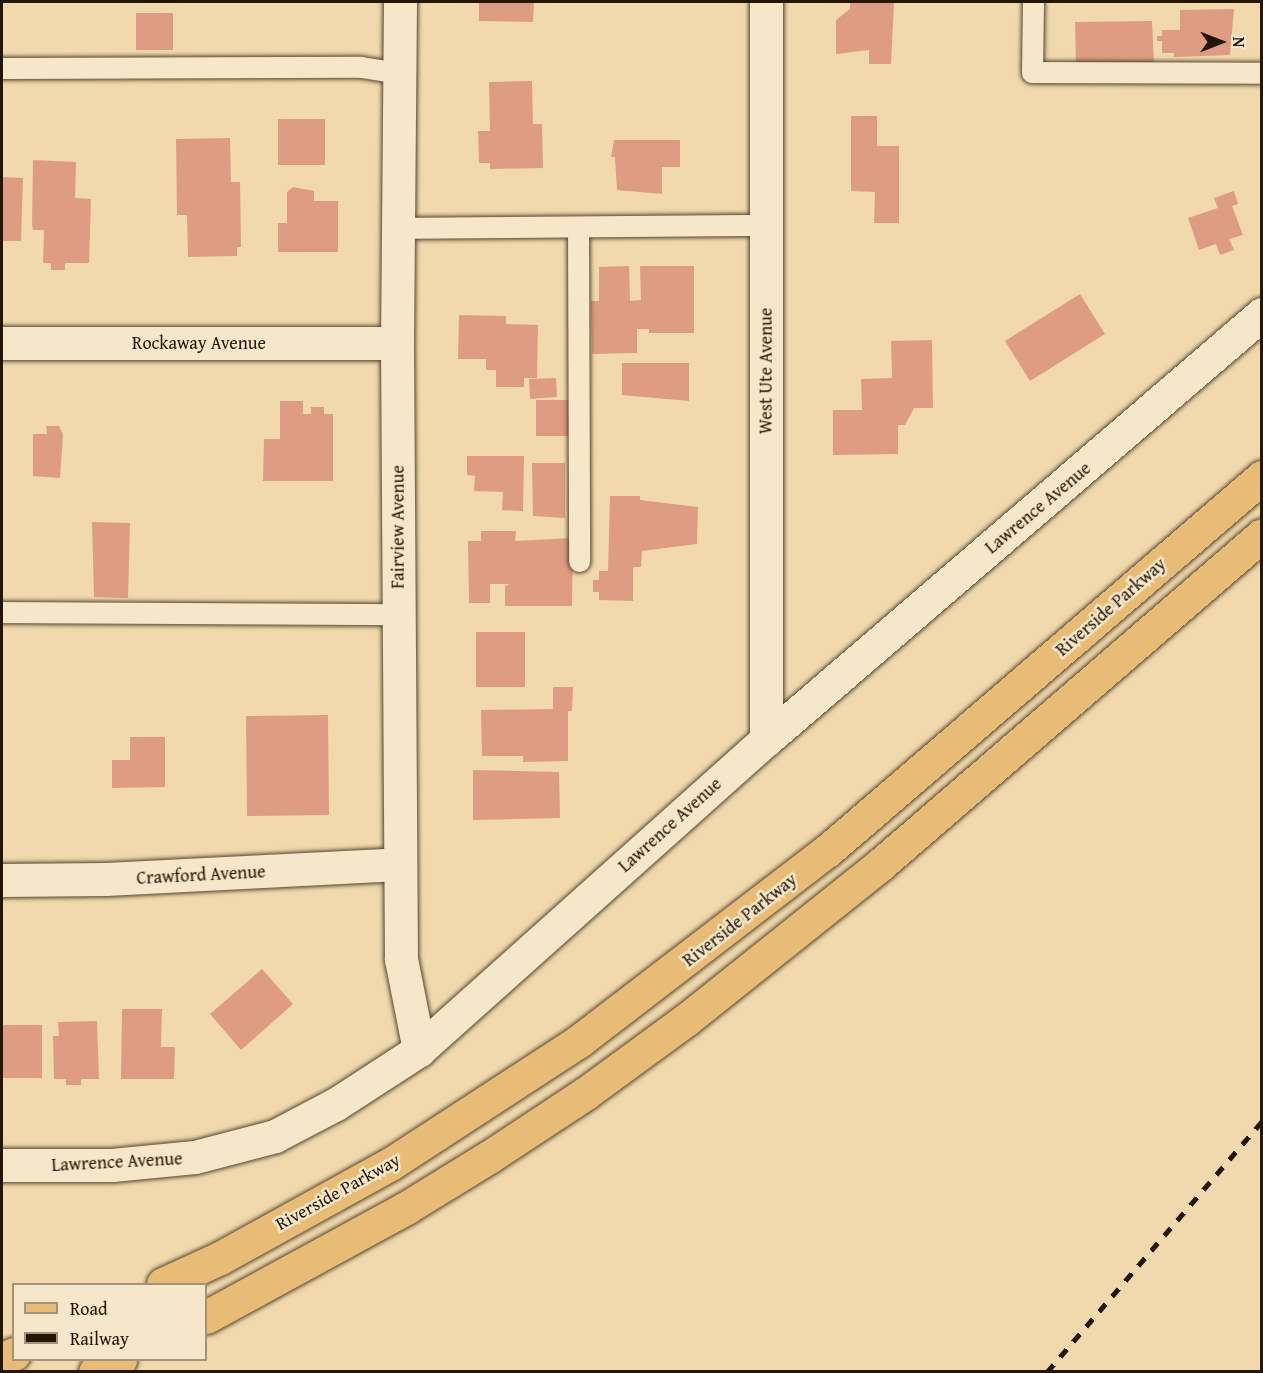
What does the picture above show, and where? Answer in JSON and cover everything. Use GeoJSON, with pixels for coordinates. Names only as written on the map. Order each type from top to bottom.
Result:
{"type":"FeatureCollection","features":[{"type":"Feature","properties":{"kind":"main road","name":"Riverside Parkway"},"geometry":{"type":"LineString","coordinates":[[165,1283],[220,1257],[393,1163],[579,1041],[827,851],[1262,477]]}},
{"type":"Feature","properties":{"kind":"main road"},"geometry":{"type":"LineString","coordinates":[[207,1316],[396,1214],[489,1157],[586,1093],[687,1019],[872,872],[1262,535]]}},
{"type":"Feature","properties":{"kind":"main road"},"geometry":{"type":"LineString","coordinates":[[95,1371],[116,1361]]}},
{"type":"Feature","properties":{"kind":"street","name":"Fairview Avenue"},"geometry":{"type":"LineString","coordinates":[[400,2],[397,343],[401,959],[419,1050]]}},
{"type":"Feature","properties":{"kind":"street","name":"West Ute Avenue"},"geometry":{"type":"LineString","coordinates":[[766,2],[766,740]]}},
{"type":"Feature","properties":{"kind":"street","name":"Lawrence Avenue"},"geometry":{"type":"LineString","coordinates":[[2,1165],[112,1165],[195,1157],[275,1136],[336,1104],[419,1050],[766,740],[1262,315]]}},
{"type":"Feature","properties":{"kind":"street","name":"Rockaway Avenue"},"geometry":{"type":"LineString","coordinates":[[2,343],[397,343]]}},
{"type":"Feature","properties":{"kind":"street","name":"Crawford Avenue"},"geometry":{"type":"LineString","coordinates":[[2,880],[106,879],[400,864]]}},
{"type":"Feature","properties":{"kind":"lane"},"geometry":{"type":"LineString","coordinates":[[1033,2],[1032,72],[1262,73]]}},
{"type":"Feature","properties":{"kind":"lane"},"geometry":{"type":"LineString","coordinates":[[2,68],[361,67],[399,73]]}},
{"type":"Feature","properties":{"kind":"lane"},"geometry":{"type":"LineString","coordinates":[[398,228],[766,225]]}},
{"type":"Feature","properties":{"kind":"lane"},"geometry":{"type":"LineString","coordinates":[[578,227],[579,561]]}},
{"type":"Feature","properties":{"kind":"lane"},"geometry":{"type":"LineString","coordinates":[[2,612],[398,614]]}},
{"type":"Feature","properties":{"kind":"building"},"geometry":{"type":"Polygon","coordinates":[[[479,2],[534,2],[533,22],[479,21],[479,2]]]}},
{"type":"Feature","properties":{"kind":"building"},"geometry":{"type":"Polygon","coordinates":[[[850,3],[894,3],[891,64],[869,64],[869,50],[836,54],[836,20],[850,9],[850,3]]]}},
{"type":"Feature","properties":{"kind":"building"},"geometry":{"type":"Polygon","coordinates":[[[1234,9],[1230,55],[1174,57],[1174,53],[1162,53],[1162,41],[1157,41],[1157,36],[1162,36],[1162,30],[1180,30],[1180,10],[1234,9]]]}},
{"type":"Feature","properties":{"kind":"building"},"geometry":{"type":"Polygon","coordinates":[[[136,13],[173,13],[173,50],[136,50],[136,13]]]}},
{"type":"Feature","properties":{"kind":"building"},"geometry":{"type":"Polygon","coordinates":[[[1152,21],[1154,64],[1076,67],[1075,22],[1152,21]]]}},
{"type":"Feature","properties":{"kind":"building"},"geometry":{"type":"Polygon","coordinates":[[[532,81],[533,124],[542,124],[543,168],[490,169],[490,163],[479,163],[478,131],[490,131],[489,82],[532,81]]]}},
{"type":"Feature","properties":{"kind":"building"},"geometry":{"type":"Polygon","coordinates":[[[851,116],[877,116],[877,146],[899,146],[899,223],[874,223],[875,192],[851,191],[851,116]]]}},
{"type":"Feature","properties":{"kind":"building"},"geometry":{"type":"Polygon","coordinates":[[[278,119],[325,119],[325,165],[278,165],[278,119]]]}},
{"type":"Feature","properties":{"kind":"building"},"geometry":{"type":"Polygon","coordinates":[[[230,138],[231,182],[240,182],[241,247],[237,247],[237,256],[188,257],[187,215],[177,215],[176,139],[230,138]]]}},
{"type":"Feature","properties":{"kind":"building"},"geometry":{"type":"Polygon","coordinates":[[[614,140],[680,140],[680,167],[662,167],[662,194],[617,190],[615,157],[611,157],[614,140]]]}},
{"type":"Feature","properties":{"kind":"building"},"geometry":{"type":"Polygon","coordinates":[[[33,160],[76,162],[75,198],[91,199],[89,263],[65,263],[65,270],[51,270],[51,263],[43,263],[44,230],[33,230],[32,224],[33,160]]]}},
{"type":"Feature","properties":{"kind":"building"},"geometry":{"type":"Polygon","coordinates":[[[2,177],[23,178],[21,241],[2,241],[2,177]]]}},
{"type":"Feature","properties":{"kind":"building"},"geometry":{"type":"Polygon","coordinates":[[[293,187],[314,191],[314,201],[338,201],[338,252],[278,252],[278,223],[287,223],[287,192],[293,187]]]}},
{"type":"Feature","properties":{"kind":"building"},"geometry":{"type":"Polygon","coordinates":[[[1234,191],[1238,204],[1232,206],[1243,235],[1229,239],[1234,250],[1220,255],[1216,244],[1199,250],[1188,218],[1218,208],[1214,198],[1234,191]]]}},
{"type":"Feature","properties":{"kind":"building"},"geometry":{"type":"Polygon","coordinates":[[[629,266],[630,301],[641,300],[640,266],[694,266],[694,333],[649,333],[649,329],[637,329],[637,353],[592,354],[591,301],[599,301],[599,267],[629,266]]]}},
{"type":"Feature","properties":{"kind":"building"},"geometry":{"type":"Polygon","coordinates":[[[1080,294],[1105,334],[1030,381],[1005,341],[1080,294]]]}},
{"type":"Feature","properties":{"kind":"building"},"geometry":{"type":"Polygon","coordinates":[[[459,315],[506,316],[506,324],[538,325],[537,378],[524,378],[524,387],[496,387],[496,370],[486,370],[486,359],[458,359],[459,315]]]}},
{"type":"Feature","properties":{"kind":"building"},"geometry":{"type":"Polygon","coordinates":[[[932,340],[933,408],[914,408],[905,425],[898,425],[898,454],[833,455],[833,410],[862,410],[861,379],[892,378],[891,341],[932,340]]]}},
{"type":"Feature","properties":{"kind":"building"},"geometry":{"type":"Polygon","coordinates":[[[622,363],[689,363],[689,401],[622,395],[622,363]]]}},
{"type":"Feature","properties":{"kind":"building"},"geometry":{"type":"Polygon","coordinates":[[[556,378],[557,397],[530,399],[529,379],[556,378]]]}},
{"type":"Feature","properties":{"kind":"building"},"geometry":{"type":"Polygon","coordinates":[[[536,400],[572,400],[572,436],[536,436],[536,400]]]}},
{"type":"Feature","properties":{"kind":"building"},"geometry":{"type":"Polygon","coordinates":[[[280,401],[303,401],[303,414],[311,414],[311,407],[324,407],[324,414],[333,414],[333,481],[263,481],[264,439],[280,439],[280,401]]]}},
{"type":"Feature","properties":{"kind":"building"},"geometry":{"type":"Polygon","coordinates":[[[46,426],[59,426],[63,435],[60,478],[33,476],[33,434],[47,434],[46,426]]]}},
{"type":"Feature","properties":{"kind":"building"},"geometry":{"type":"Polygon","coordinates":[[[467,456],[524,456],[523,511],[502,510],[503,492],[474,491],[475,476],[467,475],[467,456]]]}},
{"type":"Feature","properties":{"kind":"building"},"geometry":{"type":"Polygon","coordinates":[[[532,463],[565,463],[565,518],[533,516],[532,463]]]}},
{"type":"Feature","properties":{"kind":"building"},"geometry":{"type":"Polygon","coordinates":[[[610,496],[640,496],[640,500],[698,507],[697,544],[642,551],[641,567],[633,567],[633,601],[599,600],[599,592],[593,592],[593,580],[599,580],[599,571],[608,571],[610,496]]]}},
{"type":"Feature","properties":{"kind":"building"},"geometry":{"type":"Polygon","coordinates":[[[92,522],[130,523],[128,598],[94,597],[92,522]]]}},
{"type":"Feature","properties":{"kind":"building"},"geometry":{"type":"Polygon","coordinates":[[[481,531],[516,531],[515,541],[573,538],[572,606],[505,606],[505,586],[510,584],[490,584],[490,603],[469,603],[468,541],[481,541],[481,531]]]}},
{"type":"Feature","properties":{"kind":"building"},"geometry":{"type":"Polygon","coordinates":[[[476,632],[525,632],[525,687],[476,687],[476,632]]]}},
{"type":"Feature","properties":{"kind":"building"},"geometry":{"type":"Polygon","coordinates":[[[553,687],[573,687],[572,711],[568,711],[568,761],[523,762],[523,756],[482,756],[481,710],[553,709],[553,687]]]}},
{"type":"Feature","properties":{"kind":"building"},"geometry":{"type":"Polygon","coordinates":[[[328,715],[329,815],[247,816],[246,716],[328,715]]]}},
{"type":"Feature","properties":{"kind":"building"},"geometry":{"type":"Polygon","coordinates":[[[130,737],[165,737],[165,787],[112,788],[112,760],[130,760],[130,737]]]}},
{"type":"Feature","properties":{"kind":"building"},"geometry":{"type":"Polygon","coordinates":[[[473,770],[559,772],[560,818],[473,820],[473,770]]]}},
{"type":"Feature","properties":{"kind":"building"},"geometry":{"type":"Polygon","coordinates":[[[262,969],[293,1004],[241,1050],[210,1014],[262,969]]]}},
{"type":"Feature","properties":{"kind":"building"},"geometry":{"type":"Polygon","coordinates":[[[122,1009],[162,1009],[161,1047],[175,1047],[174,1079],[121,1079],[122,1009]]]}},
{"type":"Feature","properties":{"kind":"building"},"geometry":{"type":"Polygon","coordinates":[[[97,1021],[99,1079],[81,1079],[81,1085],[66,1085],[66,1079],[54,1079],[53,1036],[59,1036],[58,1022],[97,1021]]]}},
{"type":"Feature","properties":{"kind":"building"},"geometry":{"type":"Polygon","coordinates":[[[2,1025],[42,1025],[42,1078],[2,1078],[2,1025]]]}},
{"type":"Feature","properties":{"kind":"railway"},"geometry":{"type":"LineString","coordinates":[[1047,1372],[1262,1121]]}}]}
